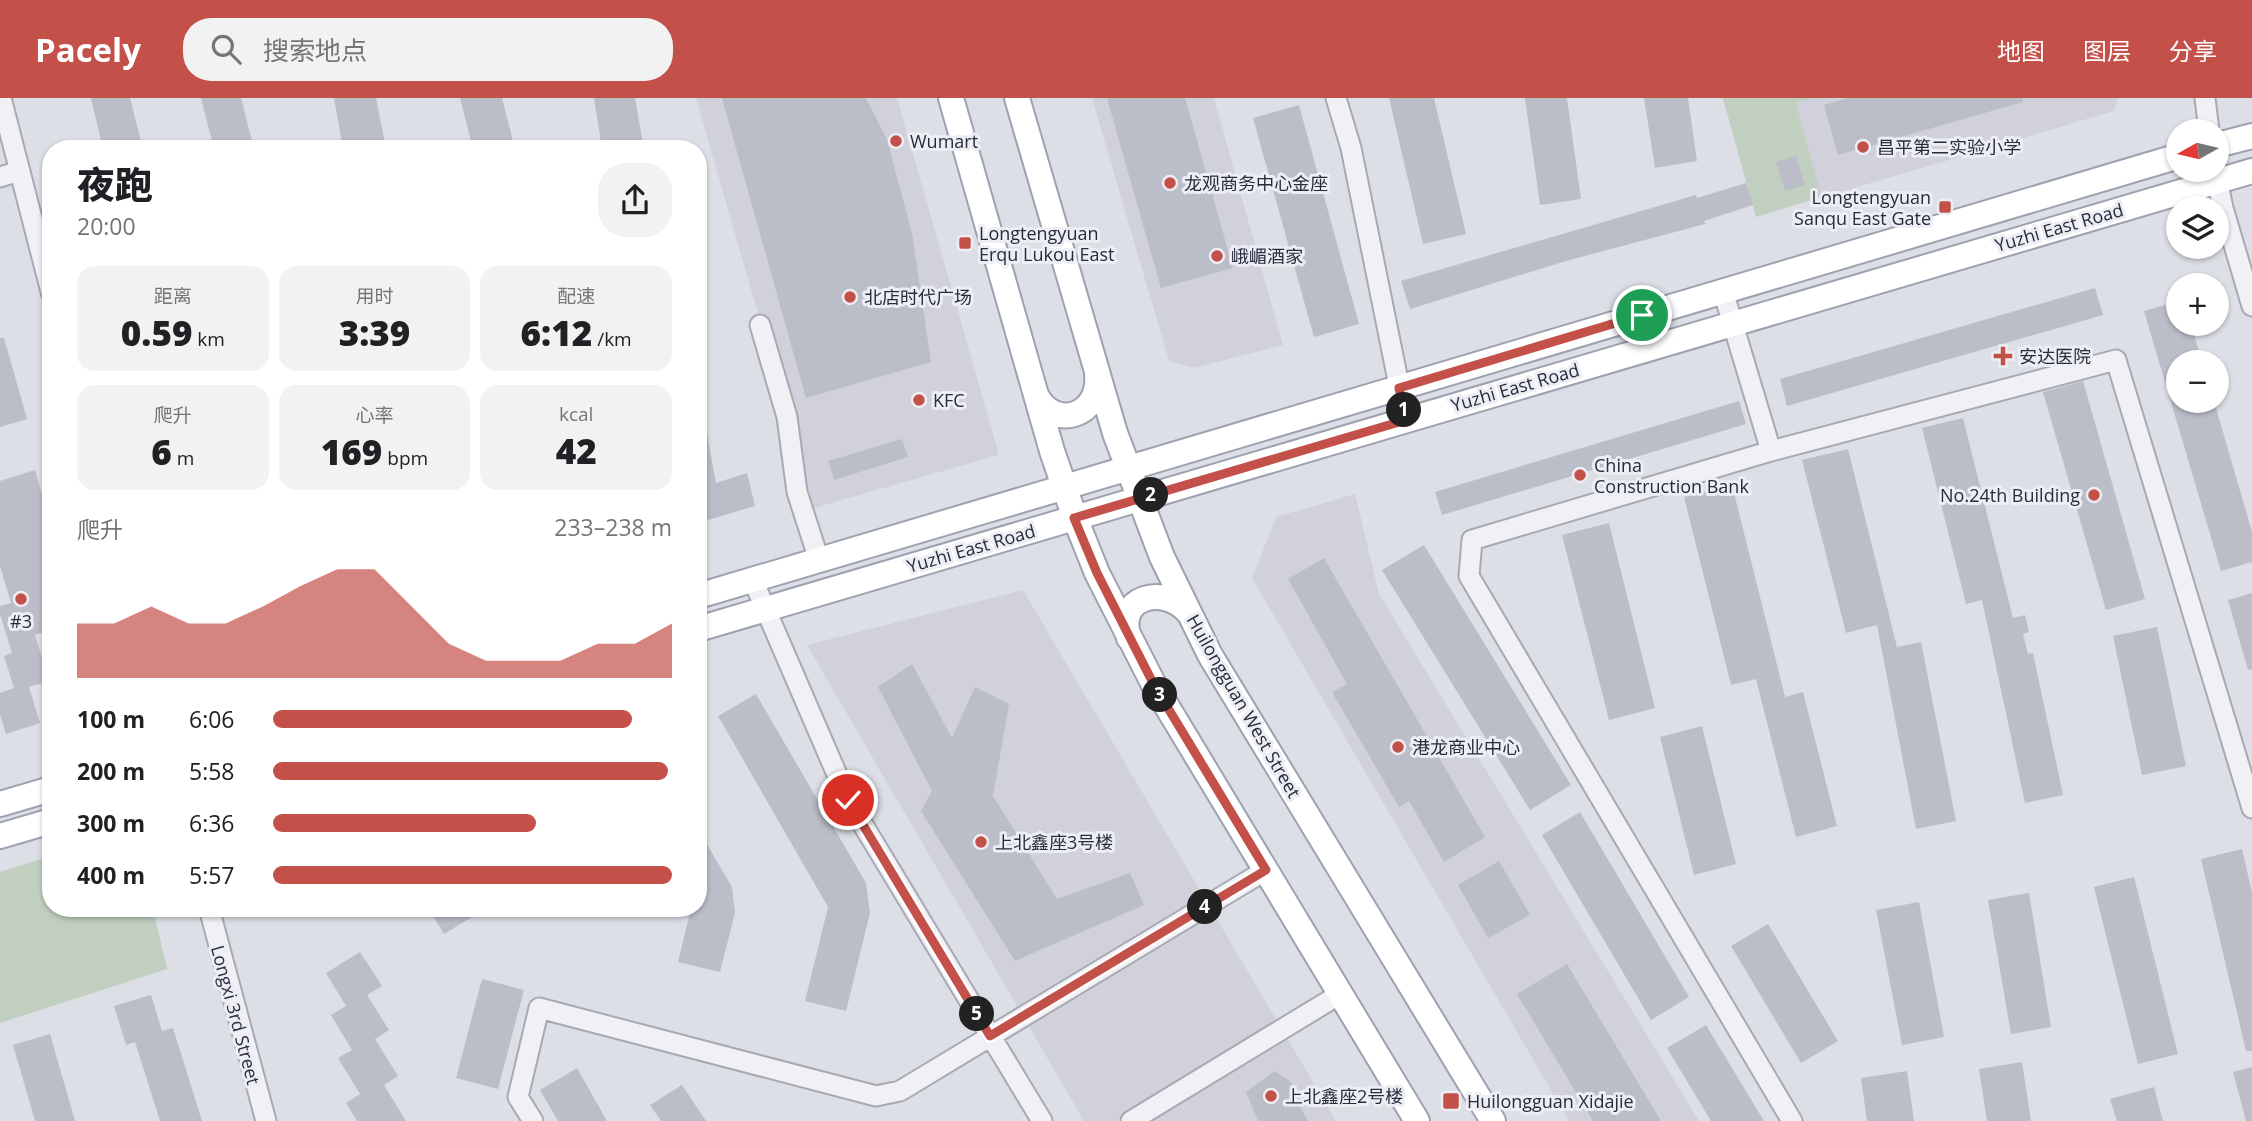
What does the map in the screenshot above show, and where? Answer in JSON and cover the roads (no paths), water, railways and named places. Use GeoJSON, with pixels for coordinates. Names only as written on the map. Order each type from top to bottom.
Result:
{"type":"FeatureCollection","features":[{"type":"Feature","properties":{"kind":"main road"},"geometry":{"type":"LineString","coordinates":[[951,98],[1064,487],[1097,573],[1154,685],[1418,1121]]}},
{"type":"Feature","properties":{"kind":"main road","name":"Huilongguan West Street"},"geometry":{"type":"LineString","coordinates":[[1017,98],[1126,469],[1189,612],[1210,655],[1493,1121]]}},
{"type":"Feature","properties":{"kind":"main road"},"geometry":{"type":"LineString","coordinates":[[2230,142],[2252,136]]}},
{"type":"Feature","properties":{"kind":"main road","name":"Yuzhi East Road"},"geometry":{"type":"LineString","coordinates":[[707,593],[2166,160]]}},
{"type":"Feature","properties":{"kind":"main road","name":"Yuzhi East Road"},"geometry":{"type":"LineString","coordinates":[[2230,173],[2252,171]]}},
{"type":"Feature","properties":{"kind":"main road","name":"Yuzhi East Road"},"geometry":{"type":"LineString","coordinates":[[707,626],[1733,323],[2193,182]]}},
{"type":"Feature","properties":{"kind":"main road"},"geometry":{"type":"LineString","coordinates":[[1035,391],[1041,402],[1051,411],[1063,415],[1077,414],[1093,400],[1097,372]]}},
{"type":"Feature","properties":{"kind":"main road"},"geometry":{"type":"LineString","coordinates":[[1130,639],[1127,627],[1129,614],[1137,603],[1148,596],[1170,598],[1189,612]]}},
{"type":"Feature","properties":{"kind":"main road"},"geometry":{"type":"LineString","coordinates":[[0,804],[42,792]]}},
{"type":"Feature","properties":{"kind":"main road"},"geometry":{"type":"LineString","coordinates":[[0,836],[42,824]]}},
{"type":"Feature","properties":{"kind":"street"},"geometry":{"type":"LineString","coordinates":[[1,98],[42,257]]}},
{"type":"Feature","properties":{"kind":"street"},"geometry":{"type":"LineString","coordinates":[[1336,98],[1351,148],[1406,420]]}},
{"type":"Feature","properties":{"kind":"street"},"geometry":{"type":"LineString","coordinates":[[2204,98],[2207,119]]}},
{"type":"Feature","properties":{"kind":"street"},"geometry":{"type":"LineString","coordinates":[[0,177],[20,171]]}},
{"type":"Feature","properties":{"kind":"street"},"geometry":{"type":"LineString","coordinates":[[2218,182],[2252,306]]}},
{"type":"Feature","properties":{"kind":"street"},"geometry":{"type":"LineString","coordinates":[[1723,291],[1771,451]]}},
{"type":"Feature","properties":{"kind":"street"},"geometry":{"type":"LineString","coordinates":[[760,325],[787,417],[797,492],[819,560]]}},
{"type":"Feature","properties":{"kind":"street"},"geometry":{"type":"LineString","coordinates":[[1792,1121],[1469,576],[1472,540],[1771,451],[2116,360],[2252,808]]}},
{"type":"Feature","properties":{"kind":"street"},"geometry":{"type":"LineString","coordinates":[[753,580],[848,800],[1042,1121]]}},
{"type":"Feature","properties":{"kind":"street"},"geometry":{"type":"LineString","coordinates":[[533,1121],[518,1097],[539,1008],[877,1096],[900,1091],[1266,870]]}},
{"type":"Feature","properties":{"kind":"street","name":"Longxi 3rd Street"},"geometry":{"type":"LineString","coordinates":[[211,917],[266,1121]]}},
{"type":"Feature","properties":{"kind":"street"},"geometry":{"type":"LineString","coordinates":[[1131,1121],[1340,994]]}},
{"type":"Feature","properties":{"kind":"place","name":"Wumart"},"geometry":{"type":"Point","coordinates":[896,141]}},
{"type":"Feature","properties":{"kind":"place","name":"昌平第二实验小学"},"geometry":{"type":"Point","coordinates":[1863,147]}},
{"type":"Feature","properties":{"kind":"place","name":"龙观商务中心金座"},"geometry":{"type":"Point","coordinates":[1170,183]}},
{"type":"Feature","properties":{"kind":"place","name":"Longtengyuan Sanqu East Gate"},"geometry":{"type":"Point","coordinates":[1945,207]}},
{"type":"Feature","properties":{"kind":"place","name":"Longtengyuan Erqu Lukou East"},"geometry":{"type":"Point","coordinates":[965,243]}},
{"type":"Feature","properties":{"kind":"place","name":"峨嵋酒家"},"geometry":{"type":"Point","coordinates":[1217,256]}},
{"type":"Feature","properties":{"kind":"place","name":"北店时代广场"},"geometry":{"type":"Point","coordinates":[850,297]}},
{"type":"Feature","properties":{"kind":"place","name":"安达医院"},"geometry":{"type":"Point","coordinates":[2003,356]}},
{"type":"Feature","properties":{"kind":"place","name":"KFC"},"geometry":{"type":"Point","coordinates":[919,400]}},
{"type":"Feature","properties":{"kind":"place","name":"China Construction Bank"},"geometry":{"type":"Point","coordinates":[1580,475]}},
{"type":"Feature","properties":{"kind":"place","name":"No.24th Building"},"geometry":{"type":"Point","coordinates":[2094,495]}},
{"type":"Feature","properties":{"kind":"place","name":"#3"},"geometry":{"type":"Point","coordinates":[21,599]}},
{"type":"Feature","properties":{"kind":"place","name":"港龙商业中心"},"geometry":{"type":"Point","coordinates":[1398,747]}},
{"type":"Feature","properties":{"kind":"place","name":"上北鑫座3号楼"},"geometry":{"type":"Point","coordinates":[981,842]}},
{"type":"Feature","properties":{"kind":"place","name":"上北鑫座2号楼"},"geometry":{"type":"Point","coordinates":[1271,1096]}},
{"type":"Feature","properties":{"kind":"place","name":"Huilongguan Xidajie"},"geometry":{"type":"Point","coordinates":[1451,1101]}}]}
